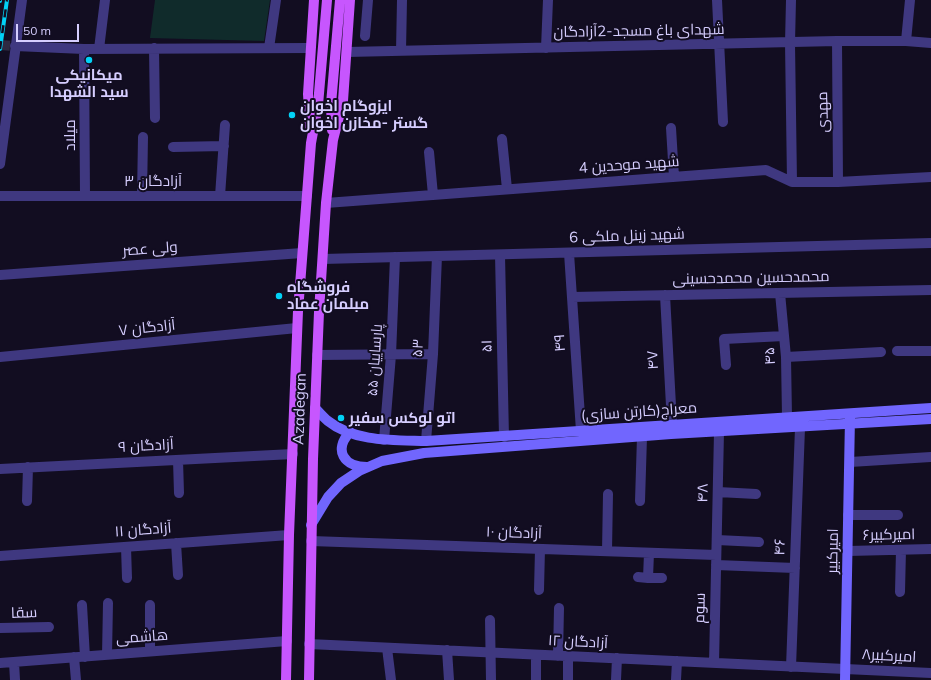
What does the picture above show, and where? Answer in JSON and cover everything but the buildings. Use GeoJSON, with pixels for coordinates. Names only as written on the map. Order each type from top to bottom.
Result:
{"type":"FeatureCollection","features":[{"type":"Feature","properties":{"kind":"main road"},"geometry":{"type":"LineString","coordinates":[[311,143],[308,94],[314,0]]}},
{"type":"Feature","properties":{"kind":"main road"},"geometry":{"type":"LineString","coordinates":[[311,143],[318,105],[327,0]]}},
{"type":"Feature","properties":{"kind":"main road"},"geometry":{"type":"LineString","coordinates":[[333,140],[331,104],[340,0]]}},
{"type":"Feature","properties":{"kind":"main road"},"geometry":{"type":"LineString","coordinates":[[333,140],[343,101],[350,0]]}},
{"type":"Feature","properties":{"kind":"main road","name":"Azadegan"},"geometry":{"type":"LineString","coordinates":[[309,680],[311,541],[317,355],[326,202],[333,140]]}},
{"type":"Feature","properties":{"kind":"main road","name":"Azadegan"},"geometry":{"type":"LineString","coordinates":[[286,680],[289,535],[297,328],[311,143]]}},
{"type":"Feature","properties":{"kind":"street"},"geometry":{"type":"LineString","coordinates":[[0,164],[22,0]]}},
{"type":"Feature","properties":{"kind":"street"},"geometry":{"type":"LineString","coordinates":[[99,49],[105,0]]}},
{"type":"Feature","properties":{"kind":"street"},"geometry":{"type":"LineString","coordinates":[[269,48],[276,0]]}},
{"type":"Feature","properties":{"kind":"street"},"geometry":{"type":"LineString","coordinates":[[365,36],[368,0]]}},
{"type":"Feature","properties":{"kind":"street"},"geometry":{"type":"LineString","coordinates":[[400,51],[402,0]]}},
{"type":"Feature","properties":{"kind":"street"},"geometry":{"type":"LineString","coordinates":[[546,48],[548,0]]}},
{"type":"Feature","properties":{"kind":"street"},"geometry":{"type":"LineString","coordinates":[[717,0],[723,122]]}},
{"type":"Feature","properties":{"kind":"street"},"geometry":{"type":"LineString","coordinates":[[791,0],[790,43],[792,182]]}},
{"type":"Feature","properties":{"kind":"street"},"geometry":{"type":"LineString","coordinates":[[906,40],[910,0]]}},
{"type":"Feature","properties":{"kind":"street"},"geometry":{"type":"LineString","coordinates":[[349,24],[366,24]]}},
{"type":"Feature","properties":{"kind":"street","name":"شهدای‌ باغ مسجد-2آزادگان"},"geometry":{"type":"LineString","coordinates":[[347,52],[906,40],[931,44]]}},
{"type":"Feature","properties":{"kind":"street","name":"مهدی"},"geometry":{"type":"LineString","coordinates":[[837,41],[838,182]]}},
{"type":"Feature","properties":{"kind":"street"},"geometry":{"type":"LineString","coordinates":[[15,46],[84,49],[310,48]]}},
{"type":"Feature","properties":{"kind":"street"},"geometry":{"type":"LineString","coordinates":[[154,48],[155,118]]}},
{"type":"Feature","properties":{"kind":"street","name":"میلاد"},"geometry":{"type":"LineString","coordinates":[[84,49],[85,196]]}},
{"type":"Feature","properties":{"kind":"street"},"geometry":{"type":"LineString","coordinates":[[220,196],[225,125]]}},
{"type":"Feature","properties":{"kind":"street"},"geometry":{"type":"LineString","coordinates":[[671,128],[674,177]]}},
{"type":"Feature","properties":{"kind":"street"},"geometry":{"type":"LineString","coordinates":[[142,196],[143,136]]}},
{"type":"Feature","properties":{"kind":"street"},"geometry":{"type":"LineString","coordinates":[[502,138],[507,189]]}},
{"type":"Feature","properties":{"kind":"street"},"geometry":{"type":"LineString","coordinates":[[173,147],[224,146]]}},
{"type":"Feature","properties":{"kind":"street"},"geometry":{"type":"LineString","coordinates":[[428,152],[433,195]]}},
{"type":"Feature","properties":{"kind":"street","name":"4 شهید موحدین"},"geometry":{"type":"LineString","coordinates":[[326,202],[766,170],[792,182],[838,182],[931,177]]}},
{"type":"Feature","properties":{"kind":"street","name":"۳ آزادگان"},"geometry":{"type":"LineString","coordinates":[[0,196],[307,196]]}},
{"type":"Feature","properties":{"kind":"street","name":"6 شهید زینل ملکی"},"geometry":{"type":"LineString","coordinates":[[323,259],[931,243]]}},
{"type":"Feature","properties":{"kind":"street","name":"ولی عصر"},"geometry":{"type":"LineString","coordinates":[[0,275],[302,253]]}},
{"type":"Feature","properties":{"kind":"street","name":"۴۹"},"geometry":{"type":"LineString","coordinates":[[569,253],[581,432]]}},
{"type":"Feature","properties":{"kind":"street","name":"۵۱"},"geometry":{"type":"LineString","coordinates":[[500,255],[504,437]]}},
{"type":"Feature","properties":{"kind":"street","name":"۵۳"},"geometry":{"type":"LineString","coordinates":[[426,441],[433,354],[437,256]]}},
{"type":"Feature","properties":{"kind":"street","name":"پارساییان ۵۵"},"geometry":{"type":"LineString","coordinates":[[384,440],[391,354],[395,257]]}},
{"type":"Feature","properties":{"kind":"street","name":"محمدحسین محمدحسینی"},"geometry":{"type":"LineString","coordinates":[[572,297],[931,290]]}},
{"type":"Feature","properties":{"kind":"street","name":"۴۵"},"geometry":{"type":"LineString","coordinates":[[780,293],[786,357],[787,417]]}},
{"type":"Feature","properties":{"kind":"street","name":"۴۷"},"geometry":{"type":"LineString","coordinates":[[665,295],[672,424]]}},
{"type":"Feature","properties":{"kind":"street","name":"۷ آزادگان"},"geometry":{"type":"LineString","coordinates":[[0,357],[297,328]]}},
{"type":"Feature","properties":{"kind":"street"},"geometry":{"type":"LineString","coordinates":[[726,365],[724,339],[784,336]]}},
{"type":"Feature","properties":{"kind":"street"},"geometry":{"type":"LineString","coordinates":[[897,351],[931,351]]}},
{"type":"Feature","properties":{"kind":"street"},"geometry":{"type":"LineString","coordinates":[[786,357],[881,352]]}},
{"type":"Feature","properties":{"kind":"street"},"geometry":{"type":"LineString","coordinates":[[317,355],[433,354]]}},
{"type":"Feature","properties":{"kind":"street","name":"معراج(کارتن سازی)"},"geometry":{"type":"LineString","coordinates":[[315,408],[328,421],[350,432],[384,440],[426,441],[581,432],[672,424],[787,417],[931,419]]}},
{"type":"Feature","properties":{"kind":"street","name":"معراج(کارتن سازی)"},"geometry":{"type":"LineString","coordinates":[[312,525],[328,497],[341,483],[367,467],[382,461],[424,453],[642,437],[800,428],[850,418],[931,408]]}},
{"type":"Feature","properties":{"kind":"street","name":"امیرکبیر"},"geometry":{"type":"LineString","coordinates":[[845,680],[850,418]]}},
{"type":"Feature","properties":{"kind":"street","name":"۴۶"},"geometry":{"type":"LineString","coordinates":[[791,667],[800,428]]}},
{"type":"Feature","properties":{"kind":"street"},"geometry":{"type":"LineString","coordinates":[[350,432],[343,440],[342,448],[344,457],[350,463],[358,467],[367,467]]}},
{"type":"Feature","properties":{"kind":"street","name":"۴۸"},"geometry":{"type":"LineString","coordinates":[[716,560],[719,432]]}},
{"type":"Feature","properties":{"kind":"street"},"geometry":{"type":"LineString","coordinates":[[640,501],[642,437]]}},
{"type":"Feature","properties":{"kind":"street","name":"۹ آزادگان"},"geometry":{"type":"LineString","coordinates":[[0,469],[293,454]]}},
{"type":"Feature","properties":{"kind":"street"},"geometry":{"type":"LineString","coordinates":[[850,462],[931,457]]}},
{"type":"Feature","properties":{"kind":"street"},"geometry":{"type":"LineString","coordinates":[[178,460],[179,493]]}},
{"type":"Feature","properties":{"kind":"street"},"geometry":{"type":"LineString","coordinates":[[27,501],[28,468]]}},
{"type":"Feature","properties":{"kind":"street"},"geometry":{"type":"LineString","coordinates":[[718,492],[756,494]]}},
{"type":"Feature","properties":{"kind":"street"},"geometry":{"type":"LineString","coordinates":[[607,551],[608,494]]}},
{"type":"Feature","properties":{"kind":"street"},"geometry":{"type":"LineString","coordinates":[[848,515],[898,515]]}},
{"type":"Feature","properties":{"kind":"street","name":"۱۱ آزادگان"},"geometry":{"type":"LineString","coordinates":[[0,556],[289,535]]}},
{"type":"Feature","properties":{"kind":"street"},"geometry":{"type":"LineString","coordinates":[[717,540],[759,542]]}},
{"type":"Feature","properties":{"kind":"street","name":"۱۰ آزادگان"},"geometry":{"type":"LineString","coordinates":[[311,541],[649,553],[795,568]]}},
{"type":"Feature","properties":{"kind":"street"},"geometry":{"type":"LineString","coordinates":[[176,543],[178,574]]}},
{"type":"Feature","properties":{"kind":"street"},"geometry":{"type":"LineString","coordinates":[[126,547],[127,578]]}},
{"type":"Feature","properties":{"kind":"street"},"geometry":{"type":"LineString","coordinates":[[539,590],[540,549]]}},
{"type":"Feature","properties":{"kind":"street","name":"امیرکبیر۶"},"geometry":{"type":"LineString","coordinates":[[848,551],[931,549]]}},
{"type":"Feature","properties":{"kind":"street"},"geometry":{"type":"LineString","coordinates":[[900,550],[900,592]]}},
{"type":"Feature","properties":{"kind":"street"},"geometry":{"type":"LineString","coordinates":[[649,553],[643,577],[662,578]]}},
{"type":"Feature","properties":{"kind":"street","name":"سوم"},"geometry":{"type":"LineString","coordinates":[[714,663],[716,560]]}},
{"type":"Feature","properties":{"kind":"street"},"geometry":{"type":"LineString","coordinates":[[107,655],[108,603]]}},
{"type":"Feature","properties":{"kind":"street"},"geometry":{"type":"LineString","coordinates":[[76,680],[82,605]]}},
{"type":"Feature","properties":{"kind":"street"},"geometry":{"type":"LineString","coordinates":[[150,605],[150,651]]}},
{"type":"Feature","properties":{"kind":"street"},"geometry":{"type":"LineString","coordinates":[[560,608],[563,656],[568,680]]}},
{"type":"Feature","properties":{"kind":"street"},"geometry":{"type":"LineString","coordinates":[[490,620],[491,680]]}},
{"type":"Feature","properties":{"kind":"street","name":"سقا"},"geometry":{"type":"LineString","coordinates":[[0,628],[49,627]]}},
{"type":"Feature","properties":{"kind":"street","name":"هاشمی"},"geometry":{"type":"LineString","coordinates":[[0,663],[287,640]]}},
{"type":"Feature","properties":{"kind":"street","name":"۱۲ آزادگان"},"geometry":{"type":"LineString","coordinates":[[309,644],[845,669]]}},
{"type":"Feature","properties":{"kind":"street"},"geometry":{"type":"LineString","coordinates":[[387,648],[391,680]]}},
{"type":"Feature","properties":{"kind":"street"},"geometry":{"type":"LineString","coordinates":[[447,650],[449,680]]}},
{"type":"Feature","properties":{"kind":"street"},"geometry":{"type":"LineString","coordinates":[[536,654],[536,680]]}},
{"type":"Feature","properties":{"kind":"street"},"geometry":{"type":"LineString","coordinates":[[616,680],[617,658]]}},
{"type":"Feature","properties":{"kind":"street"},"geometry":{"type":"LineString","coordinates":[[676,680],[677,661]]}},
{"type":"Feature","properties":{"kind":"street"},"geometry":{"type":"LineString","coordinates":[[14,662],[15,680]]}},
{"type":"Feature","properties":{"kind":"street","name":"امیرکبیر۸"},"geometry":{"type":"LineString","coordinates":[[845,669],[902,676],[931,673]]}},
{"type":"Feature","properties":{"kind":"green space"},"geometry":{"type":"Polygon","coordinates":[[[155,0],[270,0],[264,41],[150,38],[155,0]]]}},
{"type":"Feature","properties":{"kind":"tunnel"},"geometry":{"type":"LineString","coordinates":[[0,45],[15,46]]}},
{"type":"Feature","properties":{"kind":"railway"},"geometry":{"type":"LineString","coordinates":[[0,49],[7,0]]}},
{"type":"Feature","properties":{"kind":"place","name":"میکانیکی سید الشهدا"},"geometry":{"type":"Point","coordinates":[89,60]}},
{"type":"Feature","properties":{"kind":"place","name":"ایزوگام اخوان گستر -مخازن اخوان"},"geometry":{"type":"Point","coordinates":[292,115]}},
{"type":"Feature","properties":{"kind":"place","name":"فروشگاه مبلمان عماد"},"geometry":{"type":"Point","coordinates":[279,296]}},
{"type":"Feature","properties":{"kind":"place","name":"اتو لوکس سفیر"},"geometry":{"type":"Point","coordinates":[341,418]}}]}
